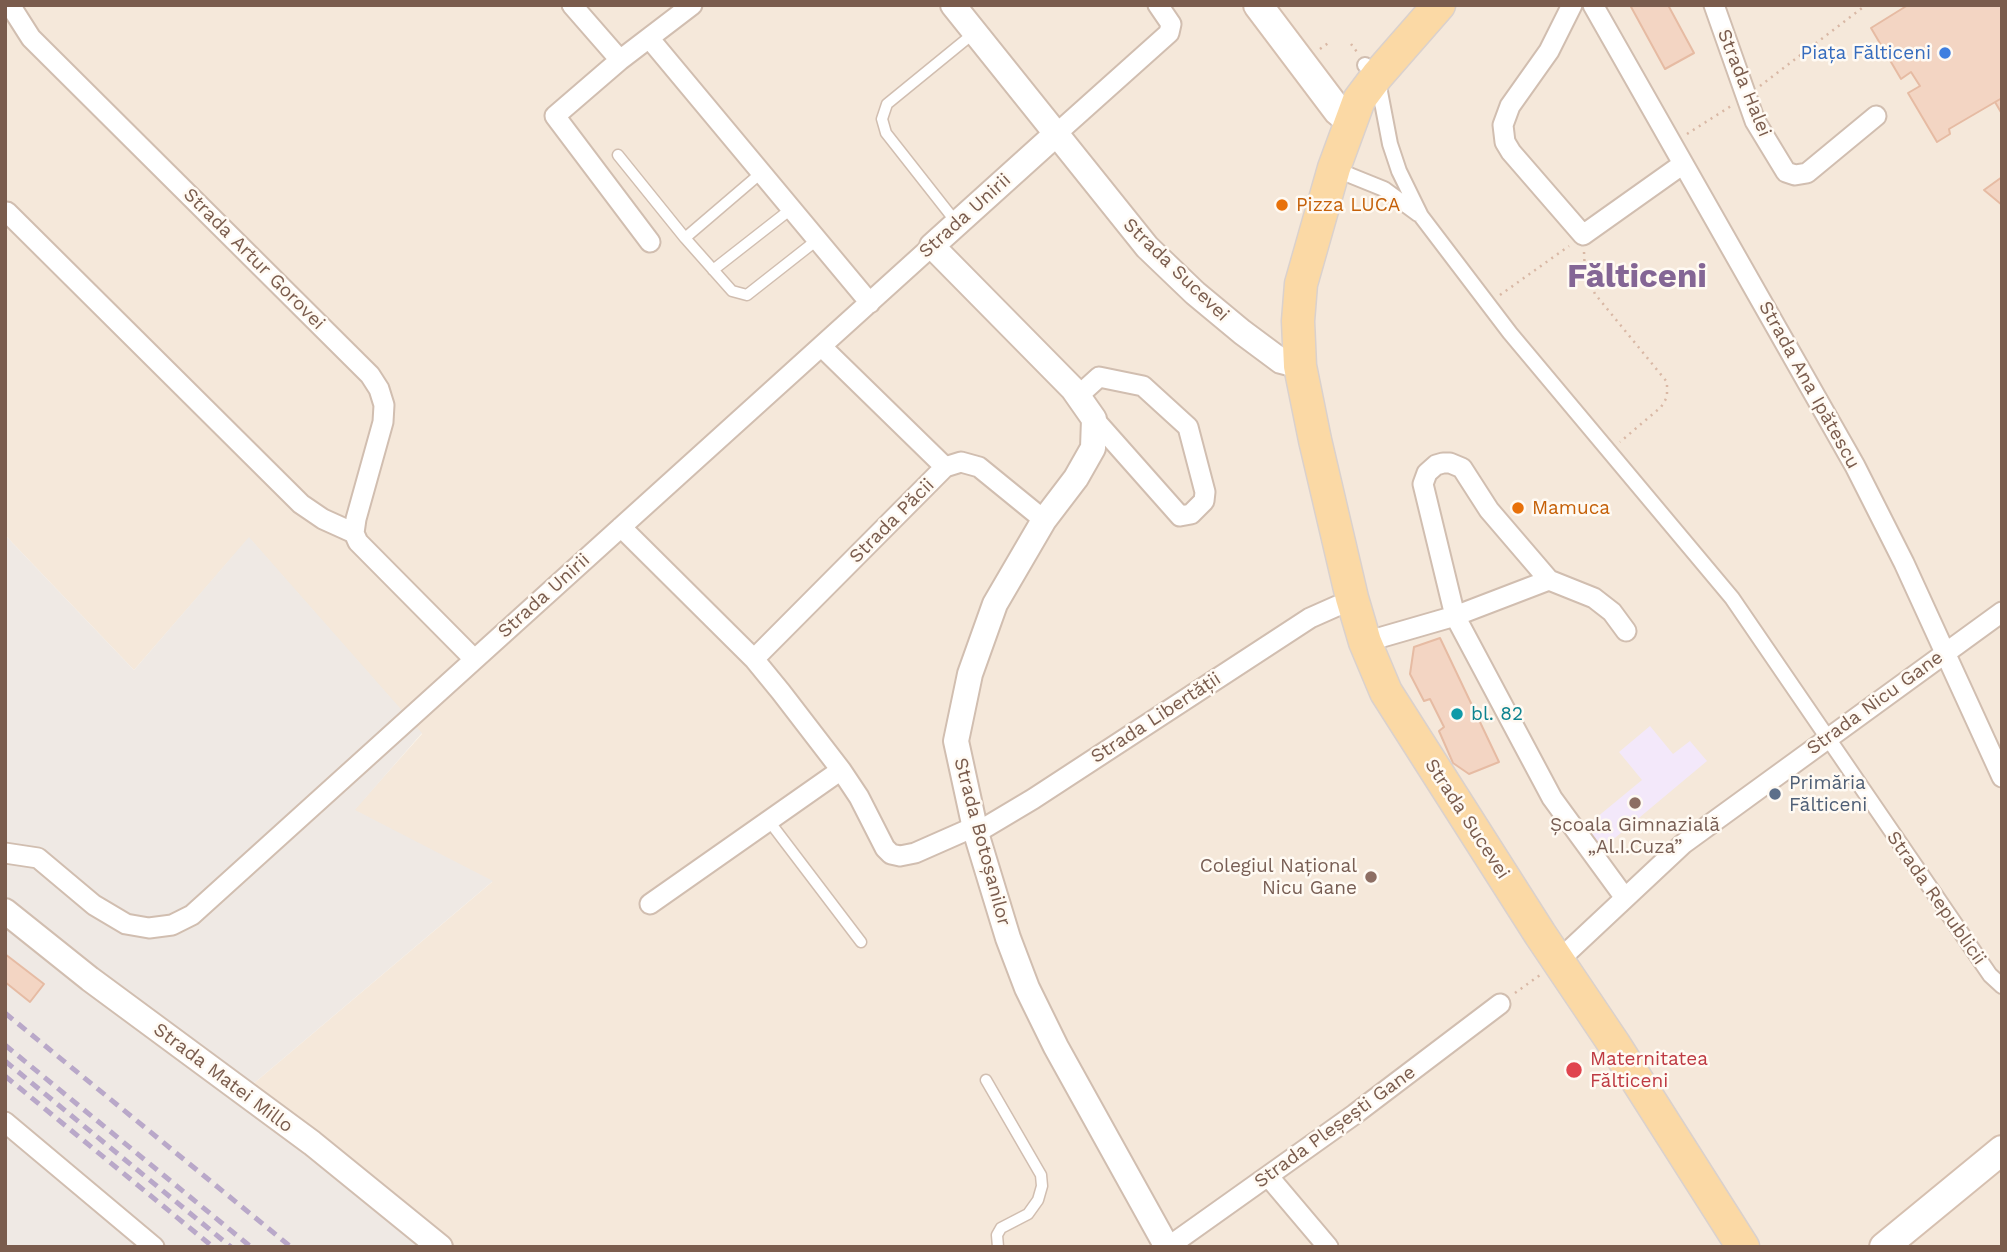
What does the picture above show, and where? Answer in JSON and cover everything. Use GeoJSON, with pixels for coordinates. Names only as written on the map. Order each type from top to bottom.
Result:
{"type":"FeatureCollection","features":[{"type":"Feature","properties":{"kind":"main road"},"geometry":{"type":"LineString","coordinates":[[1258,5],[1344,116]]}},
{"type":"Feature","properties":{"kind":"main road"},"geometry":{"type":"LineString","coordinates":[[1371,70],[1418,5]]}},
{"type":"Feature","properties":{"kind":"main road"},"geometry":{"type":"LineString","coordinates":[[1291,363],[1280,320],[1289,276],[1344,116],[1348,90],[1439,5]]}},
{"type":"Feature","properties":{"kind":"main road","name":"Strada Sucevei"},"geometry":{"type":"LineString","coordinates":[[1291,363],[1337,606],[1349,646],[1371,701],[1742,1247]]}},
{"type":"Feature","properties":{"kind":"main road","name":"Strada Sucevei"},"geometry":{"type":"LineString","coordinates":[[1291,363],[1315,440],[1365,642],[1386,692],[1550,967]]}},
{"type":"Feature","properties":{"kind":"main road","name":"Strada Sucevei"},"geometry":{"type":"LineString","coordinates":[[1605,1049],[1718,1247]]}},
{"type":"Feature","properties":{"kind":"main road"},"geometry":{"type":"LineString","coordinates":[[1884,1247],[2002,1150]]}},
{"type":"Feature","properties":{"kind":"street","name":"Strada Artur Gorovei"},"geometry":{"type":"LineString","coordinates":[[9,5],[13,20],[374,382],[384,405],[383,422],[354,533]]}},
{"type":"Feature","properties":{"kind":"street"},"geometry":{"type":"LineString","coordinates":[[572,5],[620,60]]}},
{"type":"Feature","properties":{"kind":"street"},"geometry":{"type":"LineString","coordinates":[[650,242],[555,116],[620,60],[692,5]]}},
{"type":"Feature","properties":{"kind":"street"},"geometry":{"type":"LineString","coordinates":[[1055,135],[1170,33],[1171,23],[1158,5]]}},
{"type":"Feature","properties":{"kind":"street"},"geometry":{"type":"LineString","coordinates":[[1572,5],[1549,51],[1510,106],[1503,125],[1511,152],[1583,235],[1683,164]]}},
{"type":"Feature","properties":{"kind":"street","name":"Strada Ana Ipătescu"},"geometry":{"type":"LineString","coordinates":[[1593,5],[1855,466],[1904,563],[2002,777]]}},
{"type":"Feature","properties":{"kind":"street","name":"Strada Halei"},"geometry":{"type":"LineString","coordinates":[[1714,5],[1755,121],[1786,172],[1795,175],[1807,173],[1876,116]]}},
{"type":"Feature","properties":{"kind":"street","name":"Strada Sucevei"},"geometry":{"type":"LineString","coordinates":[[964,15],[1055,135],[1147,247],[1218,314],[1291,363]]}},
{"type":"Feature","properties":{"kind":"street"},"geometry":{"type":"LineString","coordinates":[[649,38],[870,303]]}},
{"type":"Feature","properties":{"kind":"street"},"geometry":{"type":"LineString","coordinates":[[1371,70],[1396,162],[1421,216]]}},
{"type":"Feature","properties":{"kind":"street","name":"Strada Unirii"},"geometry":{"type":"LineString","coordinates":[[5,853],[38,858],[94,905],[126,924],[149,928],[172,925],[192,915],[1055,135]]}},
{"type":"Feature","properties":{"kind":"street"},"geometry":{"type":"LineString","coordinates":[[1327,166],[1384,189],[1421,216]]}},
{"type":"Feature","properties":{"kind":"street"},"geometry":{"type":"LineString","coordinates":[[7,212],[301,505],[354,533],[358,542],[474,659]]}},
{"type":"Feature","properties":{"kind":"street","name":"Strada Republicii"},"geometry":{"type":"LineString","coordinates":[[1421,216],[1487,304],[1732,598],[1990,975],[2002,986]]}},
{"type":"Feature","properties":{"kind":"street"},"geometry":{"type":"LineString","coordinates":[[932,246],[1078,396],[1094,419],[1180,516],[1191,514],[1204,501],[1205,492],[1188,426],[1143,386],[1099,377],[1078,396]]}},
{"type":"Feature","properties":{"kind":"street"},"geometry":{"type":"LineString","coordinates":[[822,347],[945,467]]}},
{"type":"Feature","properties":{"kind":"street","name":"Strada Botoșanilor"},"geometry":{"type":"LineString","coordinates":[[1094,419],[1093,448],[1076,478],[1044,520],[995,604],[980,643],[962,706],[956,741],[975,830],[1008,938],[1027,988],[1056,1047],[1168,1247]]}},
{"type":"Feature","properties":{"kind":"street","name":"Strada Păcii"},"geometry":{"type":"LineString","coordinates":[[754,659],[945,467],[961,462],[979,467],[1044,520]]}},
{"type":"Feature","properties":{"kind":"street"},"geometry":{"type":"LineString","coordinates":[[1625,898],[1552,798],[1455,616],[1423,484],[1427,472],[1437,465],[1450,463],[1462,468],[1489,510],[1549,580],[1594,598],[1612,612],[1626,631]]}},
{"type":"Feature","properties":{"kind":"street"},"geometry":{"type":"LineString","coordinates":[[621,527],[754,659],[841,770],[891,854],[900,856],[915,853],[975,830]]}},
{"type":"Feature","properties":{"kind":"street"},"geometry":{"type":"LineString","coordinates":[[1365,642],[1455,616],[1549,580]]}},
{"type":"Feature","properties":{"kind":"street","name":"Strada Libertății"},"geometry":{"type":"LineString","coordinates":[[975,830],[1033,799],[1310,618],[1337,606]]}},
{"type":"Feature","properties":{"kind":"street","name":"Strada Nicu Gane"},"geometry":{"type":"LineString","coordinates":[[1550,967],[1683,844],[2002,612]]}},
{"type":"Feature","properties":{"kind":"street"},"geometry":{"type":"LineString","coordinates":[[650,905],[841,770]]}},
{"type":"Feature","properties":{"kind":"street","name":"Strada Matei Millo"},"geometry":{"type":"LineString","coordinates":[[5,911],[90,979],[312,1143],[440,1247]]}},
{"type":"Feature","properties":{"kind":"street","name":"Strada Pleșești Gane"},"geometry":{"type":"LineString","coordinates":[[1168,1247],[1268,1177],[1500,1004]]}},
{"type":"Feature","properties":{"kind":"street"},"geometry":{"type":"LineString","coordinates":[[5,1122],[153,1247]]}},
{"type":"Feature","properties":{"kind":"street"},"geometry":{"type":"LineString","coordinates":[[1268,1177],[1328,1247]]}},
{"type":"Feature","properties":{"kind":"lane"},"geometry":{"type":"LineString","coordinates":[[956,222],[886,133],[882,119],[887,104],[964,15]]}},
{"type":"Feature","properties":{"kind":"lane"},"geometry":{"type":"LineString","coordinates":[[618,155],[732,291],[747,295],[817,240]]}},
{"type":"Feature","properties":{"kind":"lane"},"geometry":{"type":"LineString","coordinates":[[685,238],[761,173]]}},
{"type":"Feature","properties":{"kind":"lane"},"geometry":{"type":"LineString","coordinates":[[713,270],[791,209]]}},
{"type":"Feature","properties":{"kind":"lane"},"geometry":{"type":"LineString","coordinates":[[769,821],[861,942]]}},
{"type":"Feature","properties":{"kind":"lane"},"geometry":{"type":"LineString","coordinates":[[986,1080],[1041,1175],[1042,1186],[1038,1200],[1028,1214],[1001,1228],[997,1235],[998,1247]]}},
{"type":"Feature","properties":{"kind":"path"},"geometry":{"type":"LineString","coordinates":[[1672,144],[1745,97],[1866,5]]}},
{"type":"Feature","properties":{"kind":"path"},"geometry":{"type":"LineString","coordinates":[[1487,304],[1583,235]]}},
{"type":"Feature","properties":{"kind":"path"},"geometry":{"type":"LineString","coordinates":[[1583,235],[1585,272],[1595,294],[1667,382],[1667,397],[1661,407],[1609,450]]}},
{"type":"Feature","properties":{"kind":"path"},"geometry":{"type":"LineString","coordinates":[[1500,1004],[1550,967]]}},
{"type":"Feature","properties":{"kind":"shaded area"},"geometry":{"type":"Polygon","coordinates":[[[5,5],[2002,5],[2002,1247],[443,1247],[246,1090],[492,882],[354,810],[422,734],[249,538],[134,670],[5,535],[5,5]]]}},
{"type":"Feature","properties":{"kind":"shaded area"},"geometry":{"type":"Polygon","coordinates":[[[5,535],[134,670],[249,537],[422,733],[355,810],[493,881],[246,1090],[438,1247],[5,1247],[5,535]]]}},
{"type":"Feature","properties":{"kind":"shaded area","name":"Școala Gimnazială „Al.I.Cuza”"},"geometry":{"type":"Polygon","coordinates":[[[1650,726],[1673,754],[1690,741],[1707,761],[1603,848],[1585,827],[1642,780],[1619,752],[1650,726]]]}},
{"type":"Feature","properties":{"kind":"building"},"geometry":{"type":"Polygon","coordinates":[[[1630,5],[1668,5],[1694,53],[1665,69],[1630,5]]]}},
{"type":"Feature","properties":{"kind":"building"},"geometry":{"type":"Polygon","coordinates":[[[1908,5],[2002,5],[2002,98],[1949,129],[1950,134],[1937,142],[1908,93],[1920,86],[1911,72],[1901,79],[1871,28],[1908,5]]]}},
{"type":"Feature","properties":{"kind":"building"},"geometry":{"type":"Polygon","coordinates":[[[2002,98],[2002,114],[1995,102],[2002,98]]]}},
{"type":"Feature","properties":{"kind":"building"},"geometry":{"type":"Polygon","coordinates":[[[2002,177],[2002,205],[1984,190],[2002,177]]]}},
{"type":"Feature","properties":{"kind":"building","name":"bl. 82"},"geometry":{"type":"Polygon","coordinates":[[[1440,638],[1499,762],[1469,774],[1453,763],[1439,731],[1444,727],[1430,699],[1424,701],[1410,674],[1414,647],[1440,638]]]}},
{"type":"Feature","properties":{"kind":"building"},"geometry":{"type":"Polygon","coordinates":[[[5,954],[44,984],[30,1002],[5,982],[5,954]]]}},
{"type":"Feature","properties":{"kind":"railway"},"geometry":{"type":"LineString","coordinates":[[5,1013],[291,1247]]}},
{"type":"Feature","properties":{"kind":"railway"},"geometry":{"type":"LineString","coordinates":[[5,1045],[251,1247]]}},
{"type":"Feature","properties":{"kind":"railway"},"geometry":{"type":"LineString","coordinates":[[5,1061],[231,1247]]}},
{"type":"Feature","properties":{"kind":"railway"},"geometry":{"type":"LineString","coordinates":[[5,1076],[213,1247]]}},
{"type":"Feature","properties":{"kind":"place","name":"Piața Fălticeni"},"geometry":{"type":"Point","coordinates":[1945,53]}},
{"type":"Feature","properties":{"kind":"place","name":"Pizza LUCA"},"geometry":{"type":"Point","coordinates":[1282,205]}},
{"type":"Feature","properties":{"kind":"place","name":"Mamuca"},"geometry":{"type":"Point","coordinates":[1518,508]}},
{"type":"Feature","properties":{"kind":"place","name":"bl. 82"},"geometry":{"type":"Point","coordinates":[1457,714]}},
{"type":"Feature","properties":{"kind":"place","name":"Primăria Fălticeni"},"geometry":{"type":"Point","coordinates":[1775,794]}},
{"type":"Feature","properties":{"kind":"place","name":"Școala Gimnazială „Al.I.Cuza”"},"geometry":{"type":"Point","coordinates":[1635,803]}},
{"type":"Feature","properties":{"kind":"place","name":"Colegiul Național Nicu Gane"},"geometry":{"type":"Point","coordinates":[1371,877]}},
{"type":"Feature","properties":{"kind":"place","name":"Maternitatea Fălticeni"},"geometry":{"type":"Point","coordinates":[1574,1070]}},
{"type":"Feature","properties":{"kind":"district","name":"Fălticeni"},"geometry":{"type":"Point","coordinates":[1637,277]}}]}
